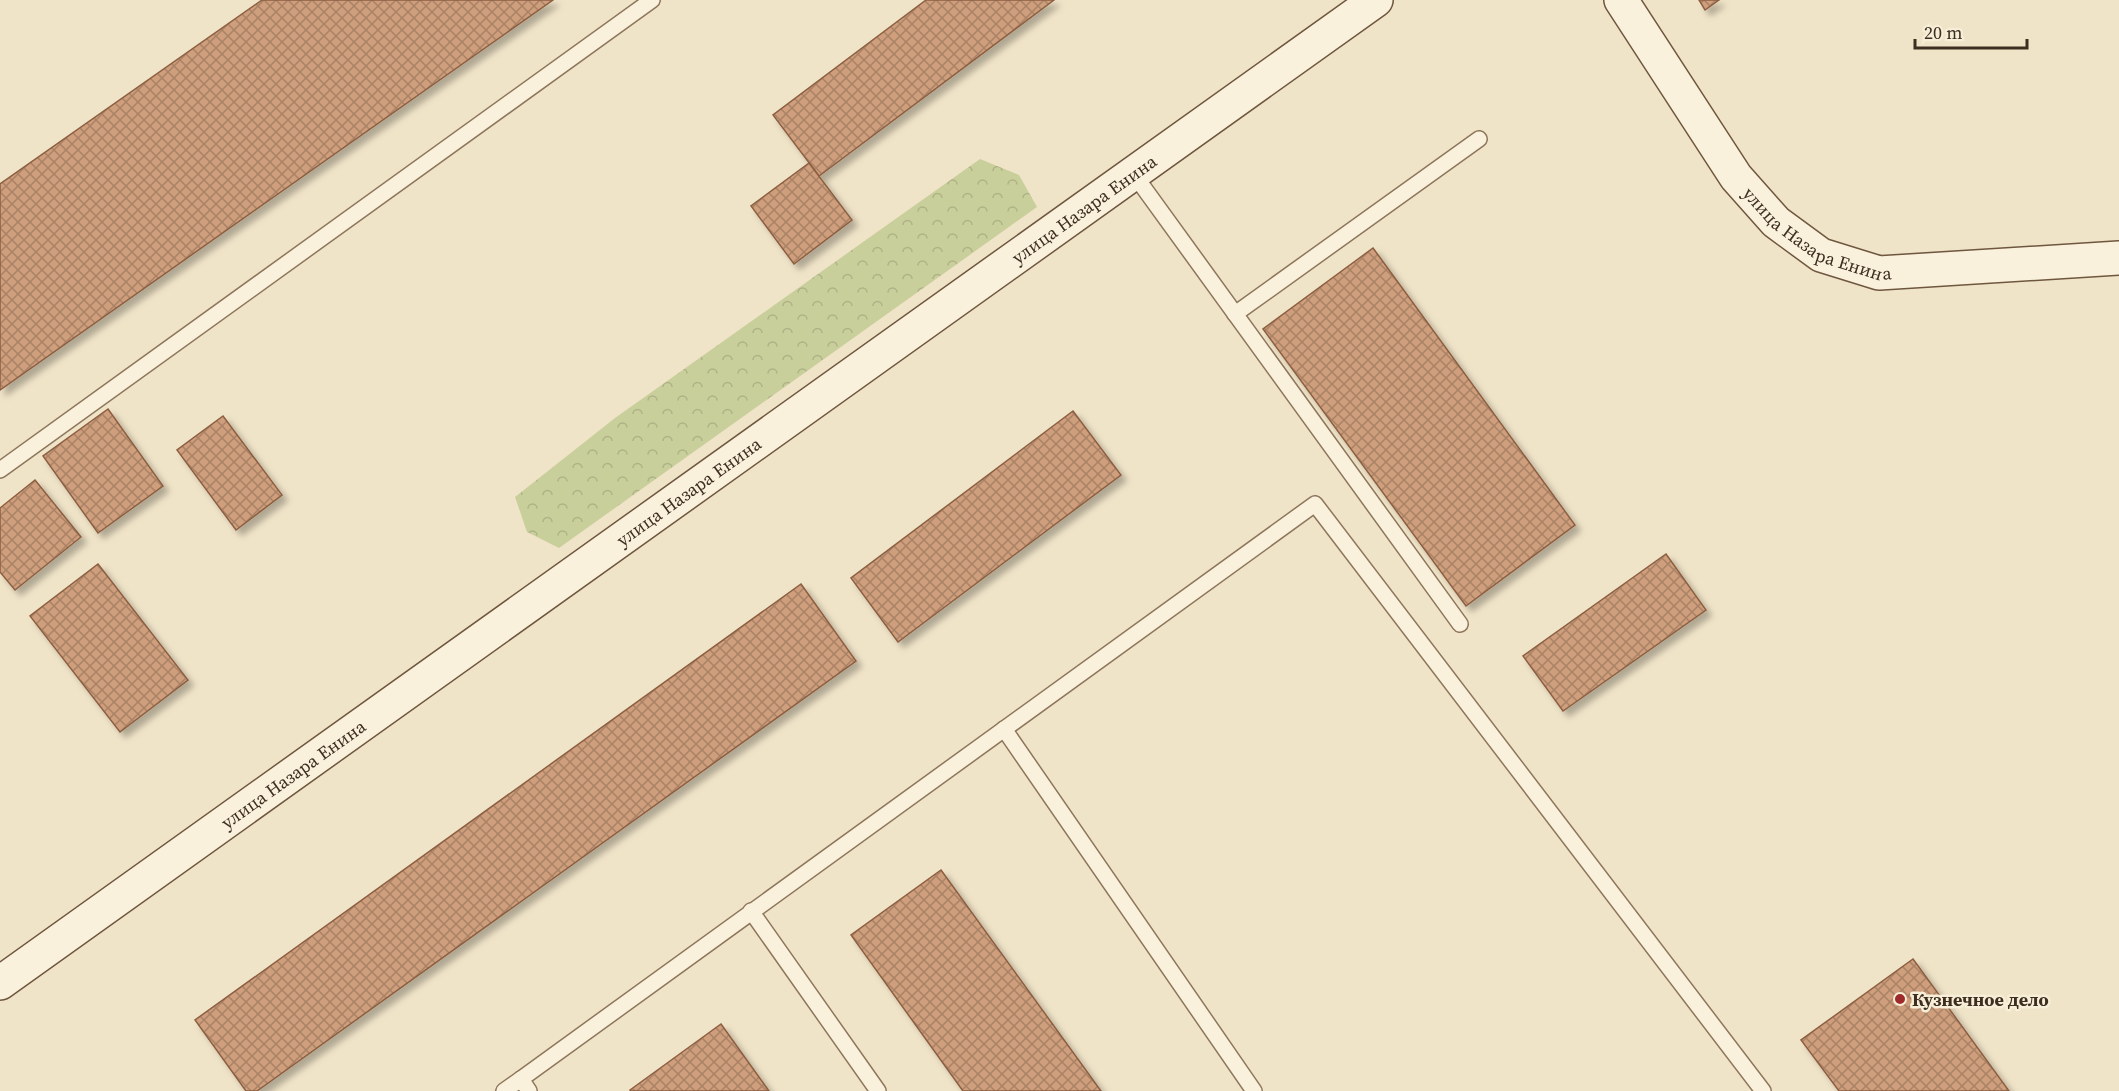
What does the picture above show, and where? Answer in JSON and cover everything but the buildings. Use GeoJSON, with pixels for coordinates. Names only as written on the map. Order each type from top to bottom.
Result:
{"type":"FeatureCollection","features":[{"type":"Feature","properties":{"kind":"main road","name":"улица Назара Енина"},"geometry":{"type":"LineString","coordinates":[[0,983],[1376,0]]}},
{"type":"Feature","properties":{"kind":"main road","name":"улица Назара Енина"},"geometry":{"type":"LineString","coordinates":[[1621,0],[1736,177],[1776,222],[1821,255],[1879,273],[2119,258]]}},
{"type":"Feature","properties":{"kind":"lane"},"geometry":{"type":"LineString","coordinates":[[0,470],[652,0]]}},
{"type":"Feature","properties":{"kind":"lane"},"geometry":{"type":"LineString","coordinates":[[1235,314],[1479,139]]}},
{"type":"Feature","properties":{"kind":"lane"},"geometry":{"type":"LineString","coordinates":[[1133,173],[1460,624]]}},
{"type":"Feature","properties":{"kind":"lane"},"geometry":{"type":"LineString","coordinates":[[504,1091],[525,1085],[751,911],[1315,504],[1763,1091]]}},
{"type":"Feature","properties":{"kind":"lane"},"geometry":{"type":"LineString","coordinates":[[1004,729],[1254,1091]]}},
{"type":"Feature","properties":{"kind":"lane"},"geometry":{"type":"LineString","coordinates":[[751,911],[878,1091]]}},
{"type":"Feature","properties":{"kind":"green space"},"geometry":{"type":"Polygon","coordinates":[[[980,159],[1019,175],[1037,207],[559,548],[527,532],[515,497],[615,418],[980,159]]]}},
{"type":"Feature","properties":{"kind":"place","name":"Кузнечное дело"},"geometry":{"type":"Point","coordinates":[1900,999]}}]}
